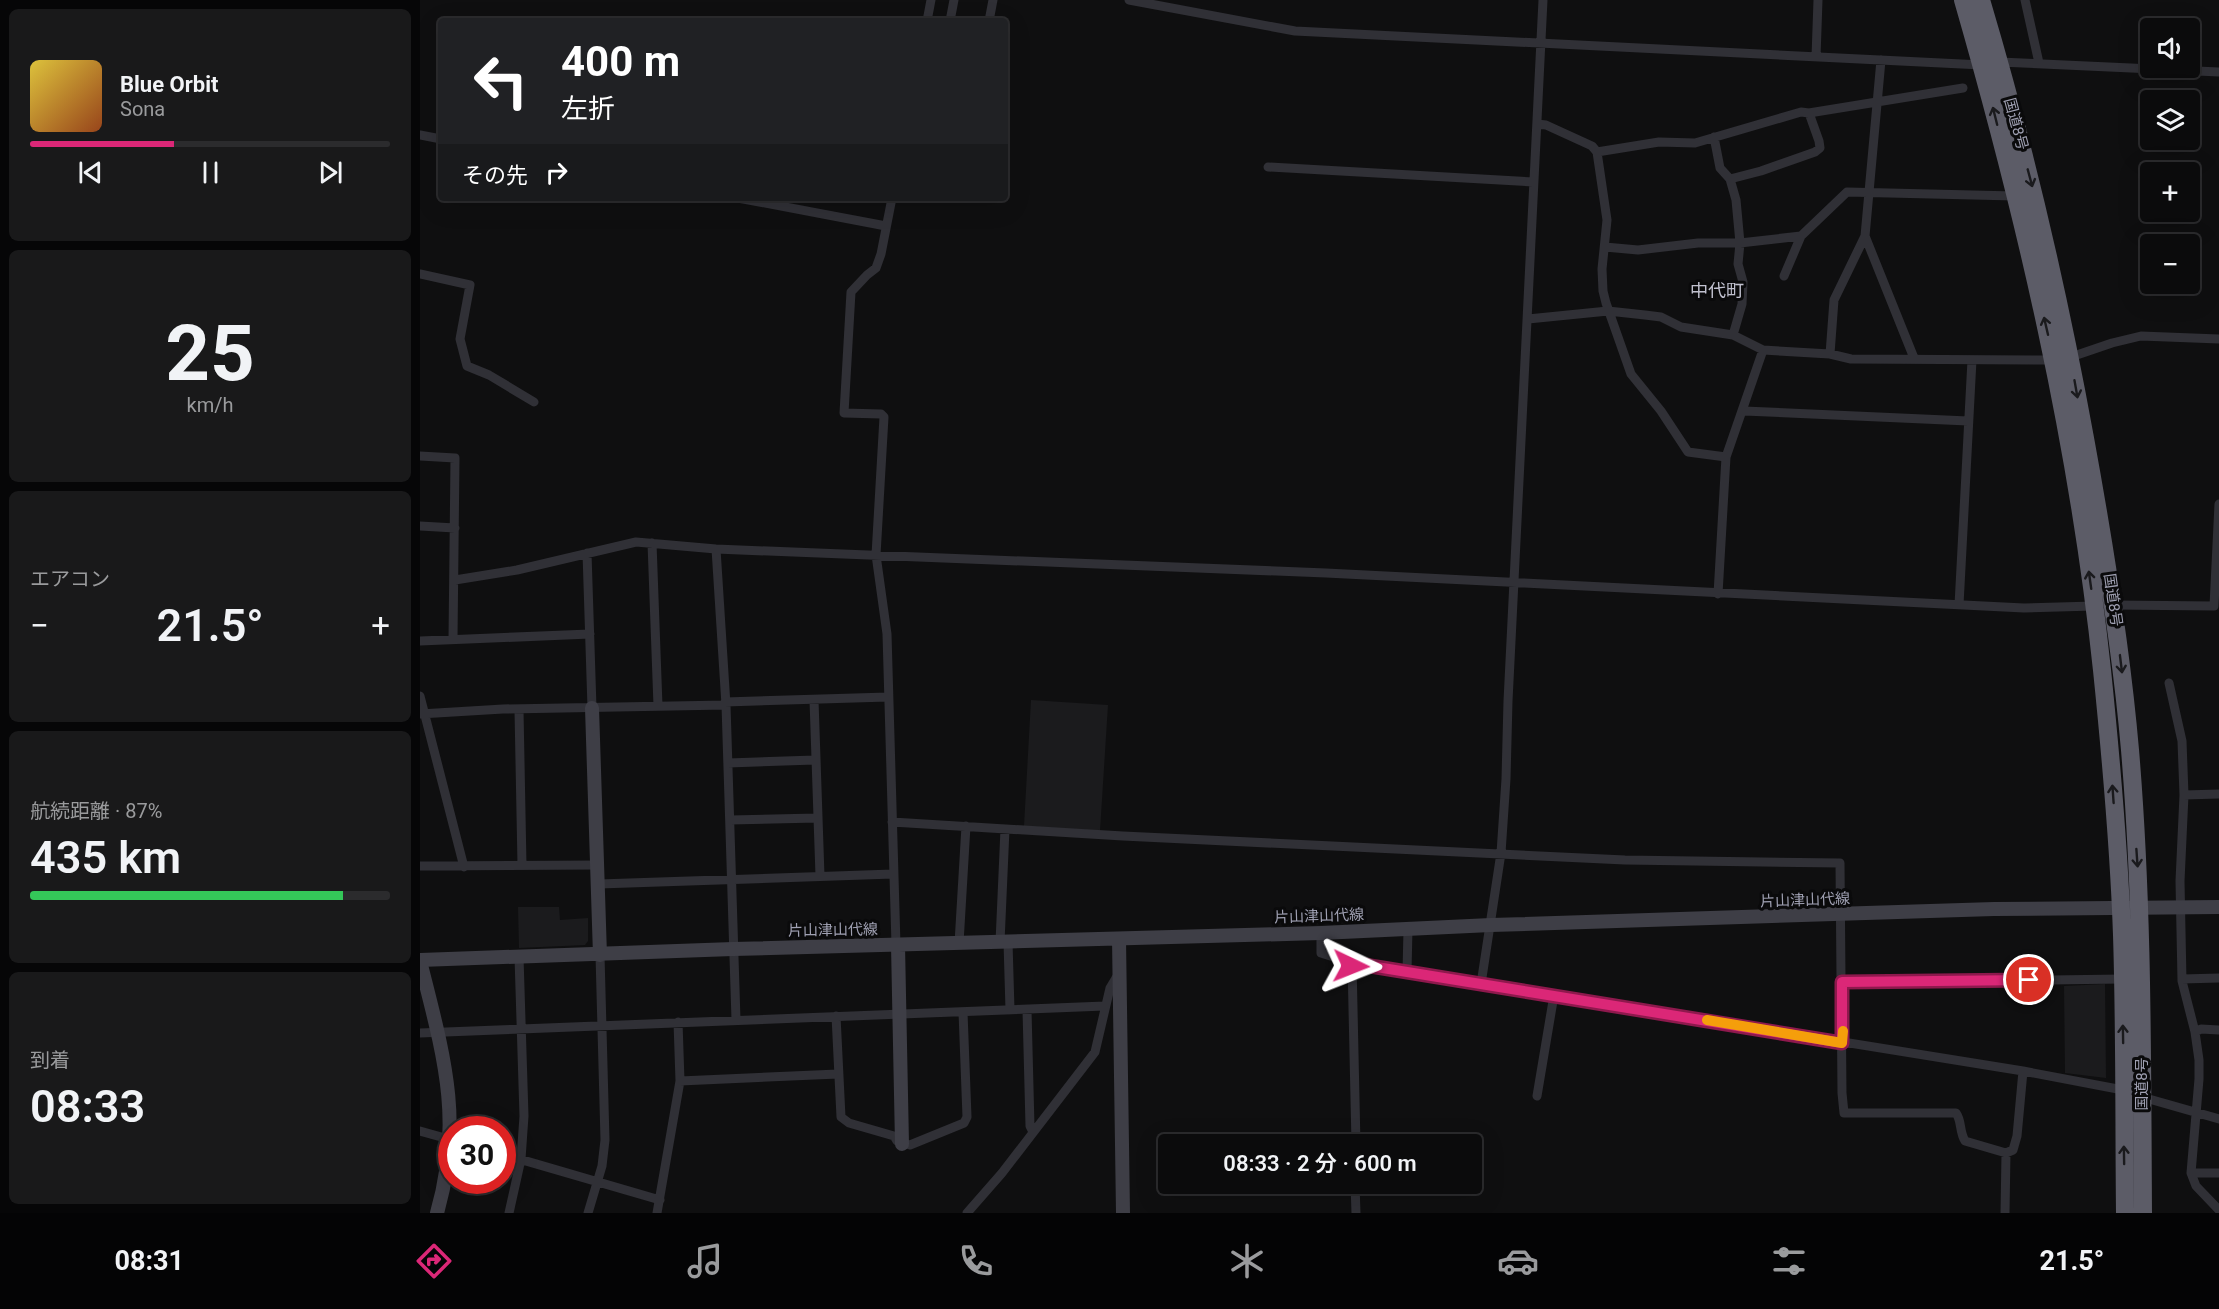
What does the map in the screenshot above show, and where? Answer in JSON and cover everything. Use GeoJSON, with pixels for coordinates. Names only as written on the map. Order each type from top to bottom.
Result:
{"type":"FeatureCollection","features":[{"type":"Feature","properties":{"kind":"highway","name":"国道8号"},"geometry":{"type":"LineString","coordinates":[[1963,0],[1991,63],[2035,196],[2062,359],[2114,605],[2130,751],[2140,908],[2143,1213]]}},
{"type":"Feature","properties":{"kind":"highway","name":"国道8号"},"geometry":{"type":"LineString","coordinates":[[1981,0],[2015,196],[2062,359],[2060,385],[2094,606],[2111,777],[2120,908],[2125,1213]]}},
{"type":"Feature","properties":{"kind":"main road"},"geometry":{"type":"LineString","coordinates":[[592,708],[600,955]]}},
{"type":"Feature","properties":{"kind":"main road","name":"片山津山代線"},"geometry":{"type":"LineString","coordinates":[[420,961],[1994,909],[2219,907]]}},
{"type":"Feature","properties":{"kind":"main road"},"geometry":{"type":"LineString","coordinates":[[1119,939],[1124,1213]]}},
{"type":"Feature","properties":{"kind":"main road"},"geometry":{"type":"LineString","coordinates":[[896,945],[902,1144]]}},
{"type":"Feature","properties":{"kind":"main road"},"geometry":{"type":"LineString","coordinates":[[420,961],[447,1072],[451,1116]]}},
{"type":"Feature","properties":{"kind":"main road"},"geometry":{"type":"LineString","coordinates":[[437,1213],[442,1194]]}},
{"type":"Feature","properties":{"kind":"street"},"geometry":{"type":"LineString","coordinates":[[928,18],[931,0]]}},
{"type":"Feature","properties":{"kind":"street"},"geometry":{"type":"LineString","coordinates":[[951,18],[954,0]]}},
{"type":"Feature","properties":{"kind":"street"},"geometry":{"type":"LineString","coordinates":[[990,18],[993,0]]}},
{"type":"Feature","properties":{"kind":"street"},"geometry":{"type":"LineString","coordinates":[[1130,0],[1295,31],[1541,45],[1881,60],[2040,63],[2219,72]]}},
{"type":"Feature","properties":{"kind":"street"},"geometry":{"type":"LineString","coordinates":[[1481,984],[1501,853],[1543,0]]}},
{"type":"Feature","properties":{"kind":"street"},"geometry":{"type":"LineString","coordinates":[[1816,57],[1818,0]]}},
{"type":"Feature","properties":{"kind":"street"},"geometry":{"type":"LineString","coordinates":[[2025,0],[2040,63]]}},
{"type":"Feature","properties":{"kind":"street"},"geometry":{"type":"LineString","coordinates":[[1830,354],[1834,300],[1865,236],[1881,60]]}},
{"type":"Feature","properties":{"kind":"street"},"geometry":{"type":"LineString","coordinates":[[1598,152],[1659,142],[1695,142],[1801,112],[1809,113],[1964,88]]}},
{"type":"Feature","properties":{"kind":"street"},"geometry":{"type":"LineString","coordinates":[[1730,178],[1761,171],[1815,152],[1820,148],[1809,113]]}},
{"type":"Feature","properties":{"kind":"street"},"geometry":{"type":"LineString","coordinates":[[1537,123],[1592,146],[1598,152],[1607,220],[1602,281],[1608,311],[1630,374],[1661,411],[1688,452],[1726,457]]}},
{"type":"Feature","properties":{"kind":"street"},"geometry":{"type":"LineString","coordinates":[[420,135],[438,139]]}},
{"type":"Feature","properties":{"kind":"street"},"geometry":{"type":"LineString","coordinates":[[1714,137],[1720,168],[1730,178],[1736,200],[1740,243],[1738,264],[1743,282],[1742,304],[1733,335]]}},
{"type":"Feature","properties":{"kind":"street"},"geometry":{"type":"LineString","coordinates":[[1268,167],[1533,182]]}},
{"type":"Feature","properties":{"kind":"street"},"geometry":{"type":"LineString","coordinates":[[1784,276],[1801,236],[1847,192],[2015,196]]}},
{"type":"Feature","properties":{"kind":"street"},"geometry":{"type":"LineString","coordinates":[[754,201],[886,226]]}},
{"type":"Feature","properties":{"kind":"street"},"geometry":{"type":"LineString","coordinates":[[891,201],[876,268],[861,279],[851,292],[844,413],[881,414],[884,417],[876,555],[887,634],[896,945]]}},
{"type":"Feature","properties":{"kind":"street"},"geometry":{"type":"LineString","coordinates":[[1605,247],[1638,250],[1698,243],[1740,243],[1801,236]]}},
{"type":"Feature","properties":{"kind":"street"},"geometry":{"type":"LineString","coordinates":[[1865,236],[1914,358]]}},
{"type":"Feature","properties":{"kind":"street"},"geometry":{"type":"LineString","coordinates":[[420,274],[470,285],[460,339],[467,366],[489,375],[534,402]]}},
{"type":"Feature","properties":{"kind":"street"},"geometry":{"type":"LineString","coordinates":[[1528,319],[1608,311],[1661,317],[1681,327],[1733,335],[1763,350],[1830,354],[1851,359],[2062,359],[2142,336],[2219,339]]}},
{"type":"Feature","properties":{"kind":"street"},"geometry":{"type":"LineString","coordinates":[[1718,594],[1726,457],[1763,350]]}},
{"type":"Feature","properties":{"kind":"street"},"geometry":{"type":"LineString","coordinates":[[1959,605],[1972,360]]}},
{"type":"Feature","properties":{"kind":"street"},"geometry":{"type":"LineString","coordinates":[[1743,411],[1968,422]]}},
{"type":"Feature","properties":{"kind":"street"},"geometry":{"type":"LineString","coordinates":[[420,456],[455,458],[453,639]]}},
{"type":"Feature","properties":{"kind":"street"},"geometry":{"type":"LineString","coordinates":[[2114,605],[2214,606],[2219,504]]}},
{"type":"Feature","properties":{"kind":"street"},"geometry":{"type":"LineString","coordinates":[[420,526],[455,528]]}},
{"type":"Feature","properties":{"kind":"street"},"geometry":{"type":"LineString","coordinates":[[455,580],[518,570],[636,542],[716,549],[1314,573],[2045,609],[2094,606]]}},
{"type":"Feature","properties":{"kind":"street"},"geometry":{"type":"LineString","coordinates":[[652,543],[658,706]]}},
{"type":"Feature","properties":{"kind":"street"},"geometry":{"type":"LineString","coordinates":[[716,549],[728,763],[736,1020]]}},
{"type":"Feature","properties":{"kind":"street"},"geometry":{"type":"LineString","coordinates":[[587,553],[592,708]]}},
{"type":"Feature","properties":{"kind":"street"},"geometry":{"type":"LineString","coordinates":[[420,641],[590,634]]}},
{"type":"Feature","properties":{"kind":"street"},"geometry":{"type":"LineString","coordinates":[[2169,683],[2182,741],[2184,795],[2180,906],[2182,979],[2195,1032],[2199,1060],[2191,1173],[2196,1186],[2219,1210]]}},
{"type":"Feature","properties":{"kind":"street"},"geometry":{"type":"LineString","coordinates":[[420,696],[422,713],[464,867]]}},
{"type":"Feature","properties":{"kind":"street"},"geometry":{"type":"LineString","coordinates":[[422,713],[888,697]]}},
{"type":"Feature","properties":{"kind":"street"},"geometry":{"type":"LineString","coordinates":[[814,700],[820,876]]}},
{"type":"Feature","properties":{"kind":"street"},"geometry":{"type":"LineString","coordinates":[[519,710],[522,865]]}},
{"type":"Feature","properties":{"kind":"street"},"geometry":{"type":"LineString","coordinates":[[728,763],[815,759]]}},
{"type":"Feature","properties":{"kind":"street"},"geometry":{"type":"LineString","coordinates":[[2184,795],[2219,794]]}},
{"type":"Feature","properties":{"kind":"street"},"geometry":{"type":"LineString","coordinates":[[730,820],[817,818]]}},
{"type":"Feature","properties":{"kind":"street"},"geometry":{"type":"LineString","coordinates":[[892,822],[1625,860],[1840,863],[1844,1113],[1956,1113],[1959,1117],[1959,1132],[1965,1142],[2006,1153],[2013,1150],[2017,1136],[2023,1071]]}},
{"type":"Feature","properties":{"kind":"street"},"geometry":{"type":"LineString","coordinates":[[959,944],[966,826]]}},
{"type":"Feature","properties":{"kind":"street"},"geometry":{"type":"LineString","coordinates":[[1005,829],[1004,942],[1010,1010]]}},
{"type":"Feature","properties":{"kind":"street"},"geometry":{"type":"LineString","coordinates":[[420,866],[598,865]]}},
{"type":"Feature","properties":{"kind":"street"},"geometry":{"type":"LineString","coordinates":[[599,884],[893,874]]}},
{"type":"Feature","properties":{"kind":"street"},"geometry":{"type":"LineString","coordinates":[[1407,972],[1408,929]]}},
{"type":"Feature","properties":{"kind":"street"},"geometry":{"type":"LineString","coordinates":[[1321,933],[1321,953],[1352,963],[2023,1071],[2123,1090]]}},
{"type":"Feature","properties":{"kind":"street"},"geometry":{"type":"LineString","coordinates":[[588,1213],[598,1181],[605,1140],[600,955]]}},
{"type":"Feature","properties":{"kind":"street"},"geometry":{"type":"LineString","coordinates":[[509,1213],[521,1159],[524,1116],[519,957]]}},
{"type":"Feature","properties":{"kind":"street"},"geometry":{"type":"LineString","coordinates":[[1352,963],[1356,1134]]}},
{"type":"Feature","properties":{"kind":"street"},"geometry":{"type":"LineString","coordinates":[[968,1213],[1002,1173],[1095,1052],[1110,988],[1120,973]]}},
{"type":"Feature","properties":{"kind":"street"},"geometry":{"type":"LineString","coordinates":[[1842,982],[2122,978]]}},
{"type":"Feature","properties":{"kind":"street"},"geometry":{"type":"LineString","coordinates":[[2182,979],[2219,978]]}},
{"type":"Feature","properties":{"kind":"street"},"geometry":{"type":"LineString","coordinates":[[1537,1096],[1554,995]]}},
{"type":"Feature","properties":{"kind":"street"},"geometry":{"type":"LineString","coordinates":[[420,1033],[1105,1006]]}},
{"type":"Feature","properties":{"kind":"street"},"geometry":{"type":"LineString","coordinates":[[1027,1010],[1030,1126],[1033,1132]]}},
{"type":"Feature","properties":{"kind":"street"},"geometry":{"type":"LineString","coordinates":[[836,1016],[841,1117],[843,1120],[894,1136],[902,1144],[910,1145],[951,1130],[963,1123],[967,1117],[963,1012]]}},
{"type":"Feature","properties":{"kind":"street"},"geometry":{"type":"LineString","coordinates":[[657,1213],[680,1081],[678,1022]]}},
{"type":"Feature","properties":{"kind":"street"},"geometry":{"type":"LineString","coordinates":[[2195,1032],[2201,1029],[2219,1030]]}},
{"type":"Feature","properties":{"kind":"street"},"geometry":{"type":"LineString","coordinates":[[1101,1031],[1121,1033]]}},
{"type":"Feature","properties":{"kind":"street"},"geometry":{"type":"LineString","coordinates":[[680,1081],[838,1074]]}},
{"type":"Feature","properties":{"kind":"street"},"geometry":{"type":"LineString","coordinates":[[2142,1097],[2219,1119]]}},
{"type":"Feature","properties":{"kind":"street"},"geometry":{"type":"LineString","coordinates":[[420,1131],[438,1136]]}},
{"type":"Feature","properties":{"kind":"street"},"geometry":{"type":"LineString","coordinates":[[2005,1213],[2006,1153]]}},
{"type":"Feature","properties":{"kind":"street"},"geometry":{"type":"LineString","coordinates":[[516,1158],[660,1200]]}},
{"type":"Feature","properties":{"kind":"street"},"geometry":{"type":"LineString","coordinates":[[2191,1173],[2219,1173]]}},
{"type":"Feature","properties":{"kind":"street"},"geometry":{"type":"LineString","coordinates":[[1355,1194],[1356,1213]]}},
{"type":"Feature","properties":{"kind":"shaded area"},"geometry":{"type":"Polygon","coordinates":[[[1031,700],[1108,705],[1100,831],[1024,826],[1031,700]]]}},
{"type":"Feature","properties":{"kind":"shaded area"},"geometry":{"type":"Polygon","coordinates":[[[518,907],[559,907],[560,920],[588,918],[588,941],[585,945],[519,948],[518,907]]]}},
{"type":"Feature","properties":{"kind":"shaded area"},"geometry":{"type":"Polygon","coordinates":[[[2105,984],[2106,1078],[2065,1073],[2064,986],[2105,984]]]}},
{"type":"Feature","properties":{"kind":"slow traffic"},"geometry":{"type":"LineString","coordinates":[[1707,1020],[1842,1043],[1843,1031]]}},
{"type":"Feature","properties":{"kind":"district","name":"中代町"},"geometry":{"type":"Point","coordinates":[1717,290]}},
{"type":"Feature","properties":{"kind":"route"},"geometry":{"type":"LineString","coordinates":[[1351,966],[1352,963],[1842,1043],[1842,982],[2029,980]]}}]}
